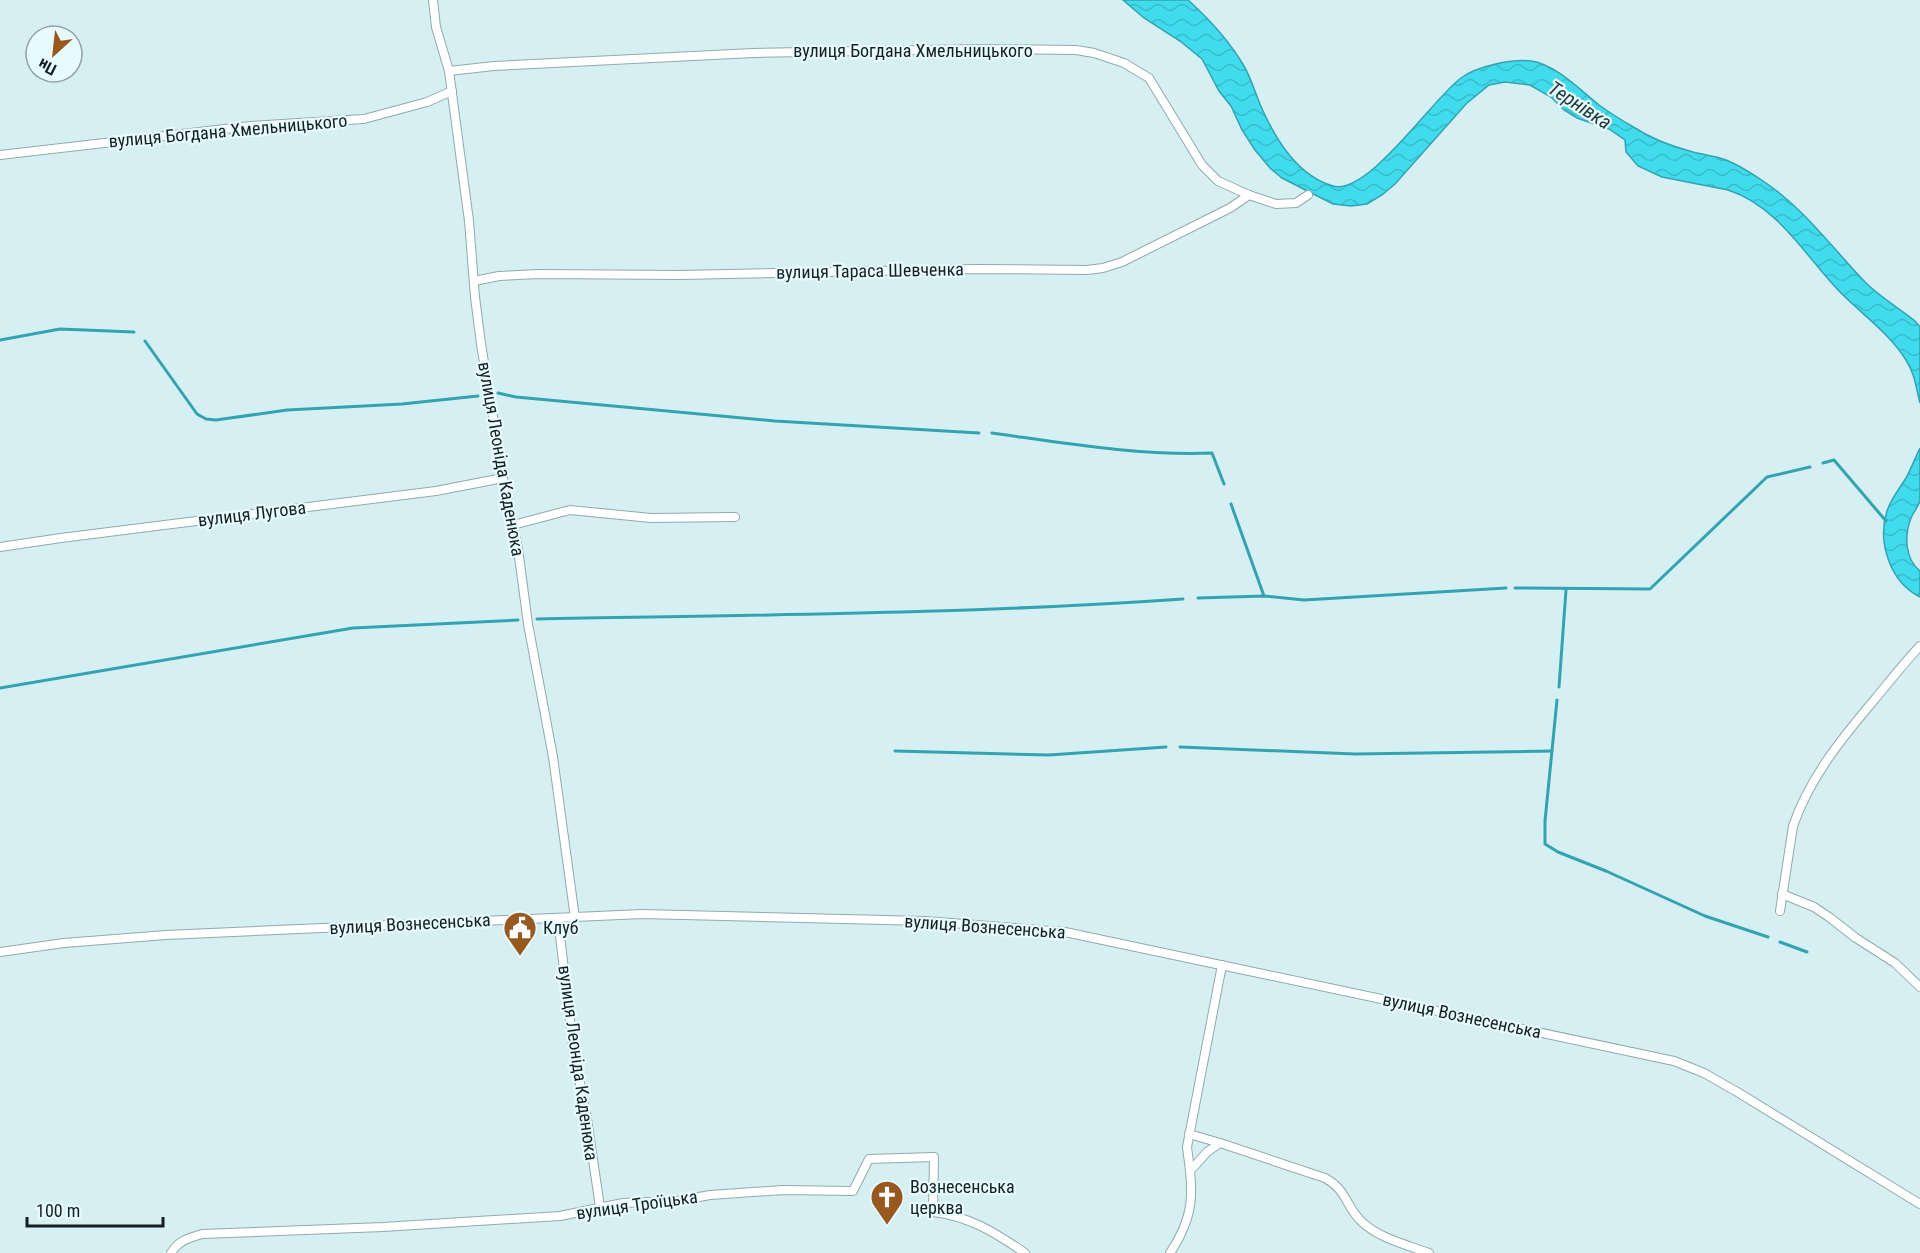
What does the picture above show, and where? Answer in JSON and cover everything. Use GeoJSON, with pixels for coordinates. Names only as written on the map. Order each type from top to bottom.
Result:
{"type":"FeatureCollection","features":[{"type":"Feature","properties":{"kind":"street","name":"вулиця Леоніда Каденюка"},"geometry":{"type":"LineString","coordinates":[[433,0],[439,38],[449,71],[452,91],[469,221],[481,344],[503,477],[518,549],[528,624],[554,758],[575,918]]}},
{"type":"Feature","properties":{"kind":"street","name":"вулиця Богдана Хмельницького"},"geometry":{"type":"LineString","coordinates":[[449,71],[505,65],[753,52],[1076,50],[1094,53],[1124,63],[1149,78],[1202,165],[1218,182],[1249,195],[1283,205],[1296,203],[1308,195]]}},
{"type":"Feature","properties":{"kind":"street","name":"вулиця Богдана Хмельницького"},"geometry":{"type":"LineString","coordinates":[[0,155],[251,126],[364,119],[426,102],[452,91]]}},
{"type":"Feature","properties":{"kind":"street","name":"вулиця Тараса Шевченка"},"geometry":{"type":"LineString","coordinates":[[474,281],[499,276],[539,274],[680,275],[977,269],[1087,270],[1103,268],[1137,255],[1230,208],[1249,195]]}},
{"type":"Feature","properties":{"kind":"street","name":"вулиця Лугова"},"geometry":{"type":"LineString","coordinates":[[0,548],[62,538],[436,491],[503,477]]}},
{"type":"Feature","properties":{"kind":"street"},"geometry":{"type":"LineString","coordinates":[[513,525],[570,510],[651,518],[735,517]]}},
{"type":"Feature","properties":{"kind":"street"},"geometry":{"type":"LineString","coordinates":[[1779,911],[1794,826],[1815,778],[1847,733],[1920,646]]}},
{"type":"Feature","properties":{"kind":"street"},"geometry":{"type":"LineString","coordinates":[[1782,894],[1814,907],[1829,917],[1895,963],[1920,987]]}},
{"type":"Feature","properties":{"kind":"street","name":"вулиця Вознесенська"},"geometry":{"type":"LineString","coordinates":[[0,952],[64,943],[166,935],[642,914],[925,921],[1065,932],[1674,1061],[1704,1073],[1739,1093],[1920,1204]]}},
{"type":"Feature","properties":{"kind":"street","name":"вулиця Леоніда Каденюка"},"geometry":{"type":"LineString","coordinates":[[558,919],[574,1054],[587,1119],[600,1207]]}},
{"type":"Feature","properties":{"kind":"street"},"geometry":{"type":"LineString","coordinates":[[1170,1253],[1189,1217],[1191,1204],[1187,1147],[1221,965]]}},
{"type":"Feature","properties":{"kind":"street"},"geometry":{"type":"LineString","coordinates":[[1189,1134],[1325,1178],[1335,1183],[1356,1216],[1369,1227],[1380,1234],[1429,1253]]}},
{"type":"Feature","properties":{"kind":"street"},"geometry":{"type":"LineString","coordinates":[[1190,1171],[1207,1152],[1220,1143]]}},
{"type":"Feature","properties":{"kind":"street","name":"вулиця Троїцька"},"geometry":{"type":"LineString","coordinates":[[171,1253],[184,1239],[202,1234],[383,1227],[560,1216],[623,1203],[677,1201],[710,1195],[783,1190],[853,1191],[869,1158],[934,1157],[933,1212],[952,1214],[970,1220],[1024,1253]]}},
{"type":"Feature","properties":{"kind":"water","name":"Тернівка"},"geometry":{"type":"Polygon","coordinates":[[[1123,0],[1188,0],[1219,31],[1244,66],[1269,122],[1290,156],[1309,174],[1333,186],[1347,185],[1364,176],[1400,143],[1449,89],[1468,74],[1494,64],[1514,61],[1531,61],[1549,67],[1567,78],[1603,108],[1642,132],[1671,145],[1736,164],[1792,203],[1866,283],[1920,327],[1920,403],[1915,381],[1900,351],[1885,333],[1842,294],[1791,235],[1763,208],[1728,190],[1662,177],[1638,166],[1626,152],[1625,140],[1609,129],[1577,118],[1564,110],[1551,97],[1530,85],[1505,82],[1489,85],[1466,104],[1395,184],[1382,195],[1367,204],[1351,206],[1333,204],[1282,178],[1270,168],[1242,130],[1231,106],[1219,91],[1202,59],[1180,41],[1144,18],[1123,0]]]}},
{"type":"Feature","properties":{"kind":"water"},"geometry":{"type":"Polygon","coordinates":[[[1920,448],[1920,501],[1907,532],[1907,547],[1911,560],[1920,571],[1920,597],[1901,582],[1888,560],[1884,523],[1895,494],[1906,478],[1920,448]]]}},
{"type":"Feature","properties":{"kind":"waterway"},"geometry":{"type":"LineString","coordinates":[[0,340],[60,329],[134,332]]}},
{"type":"Feature","properties":{"kind":"waterway"},"geometry":{"type":"LineString","coordinates":[[145,341],[197,414],[206,419],[216,420],[287,410],[402,404],[478,396]]}},
{"type":"Feature","properties":{"kind":"waterway"},"geometry":{"type":"LineString","coordinates":[[498,393],[516,397],[775,421],[979,433]]}},
{"type":"Feature","properties":{"kind":"waterway"},"geometry":{"type":"LineString","coordinates":[[992,433],[1129,451],[1212,453],[1224,484]]}},
{"type":"Feature","properties":{"kind":"waterway"},"geometry":{"type":"LineString","coordinates":[[1823,463],[1834,460],[1886,521]]}},
{"type":"Feature","properties":{"kind":"waterway"},"geometry":{"type":"LineString","coordinates":[[1515,588],[1650,589],[1767,477],[1810,467]]}},
{"type":"Feature","properties":{"kind":"waterway"},"geometry":{"type":"LineString","coordinates":[[1231,504],[1264,596]]}},
{"type":"Feature","properties":{"kind":"waterway"},"geometry":{"type":"LineString","coordinates":[[1198,598],[1264,596],[1304,600],[1506,588]]}},
{"type":"Feature","properties":{"kind":"waterway"},"geometry":{"type":"LineString","coordinates":[[1559,687],[1566,590]]}},
{"type":"Feature","properties":{"kind":"waterway"},"geometry":{"type":"LineString","coordinates":[[537,619],[941,611],[1183,599]]}},
{"type":"Feature","properties":{"kind":"waterway"},"geometry":{"type":"LineString","coordinates":[[0,688],[353,628],[518,620]]}},
{"type":"Feature","properties":{"kind":"waterway"},"geometry":{"type":"LineString","coordinates":[[1557,700],[1545,821],[1545,844],[1558,852],[1705,916],[1768,937]]}},
{"type":"Feature","properties":{"kind":"waterway"},"geometry":{"type":"LineString","coordinates":[[895,751],[1049,755],[1166,747]]}},
{"type":"Feature","properties":{"kind":"waterway"},"geometry":{"type":"LineString","coordinates":[[1180,747],[1355,754],[1552,751]]}},
{"type":"Feature","properties":{"kind":"waterway"},"geometry":{"type":"LineString","coordinates":[[1780,942],[1807,952]]}},
{"type":"Feature","properties":{"kind":"place","name":"Клуб"},"geometry":{"type":"Point","coordinates":[520,957]}},
{"type":"Feature","properties":{"kind":"place","name":"Вознесенська церква"},"geometry":{"type":"Point","coordinates":[887,1226]}}]}
